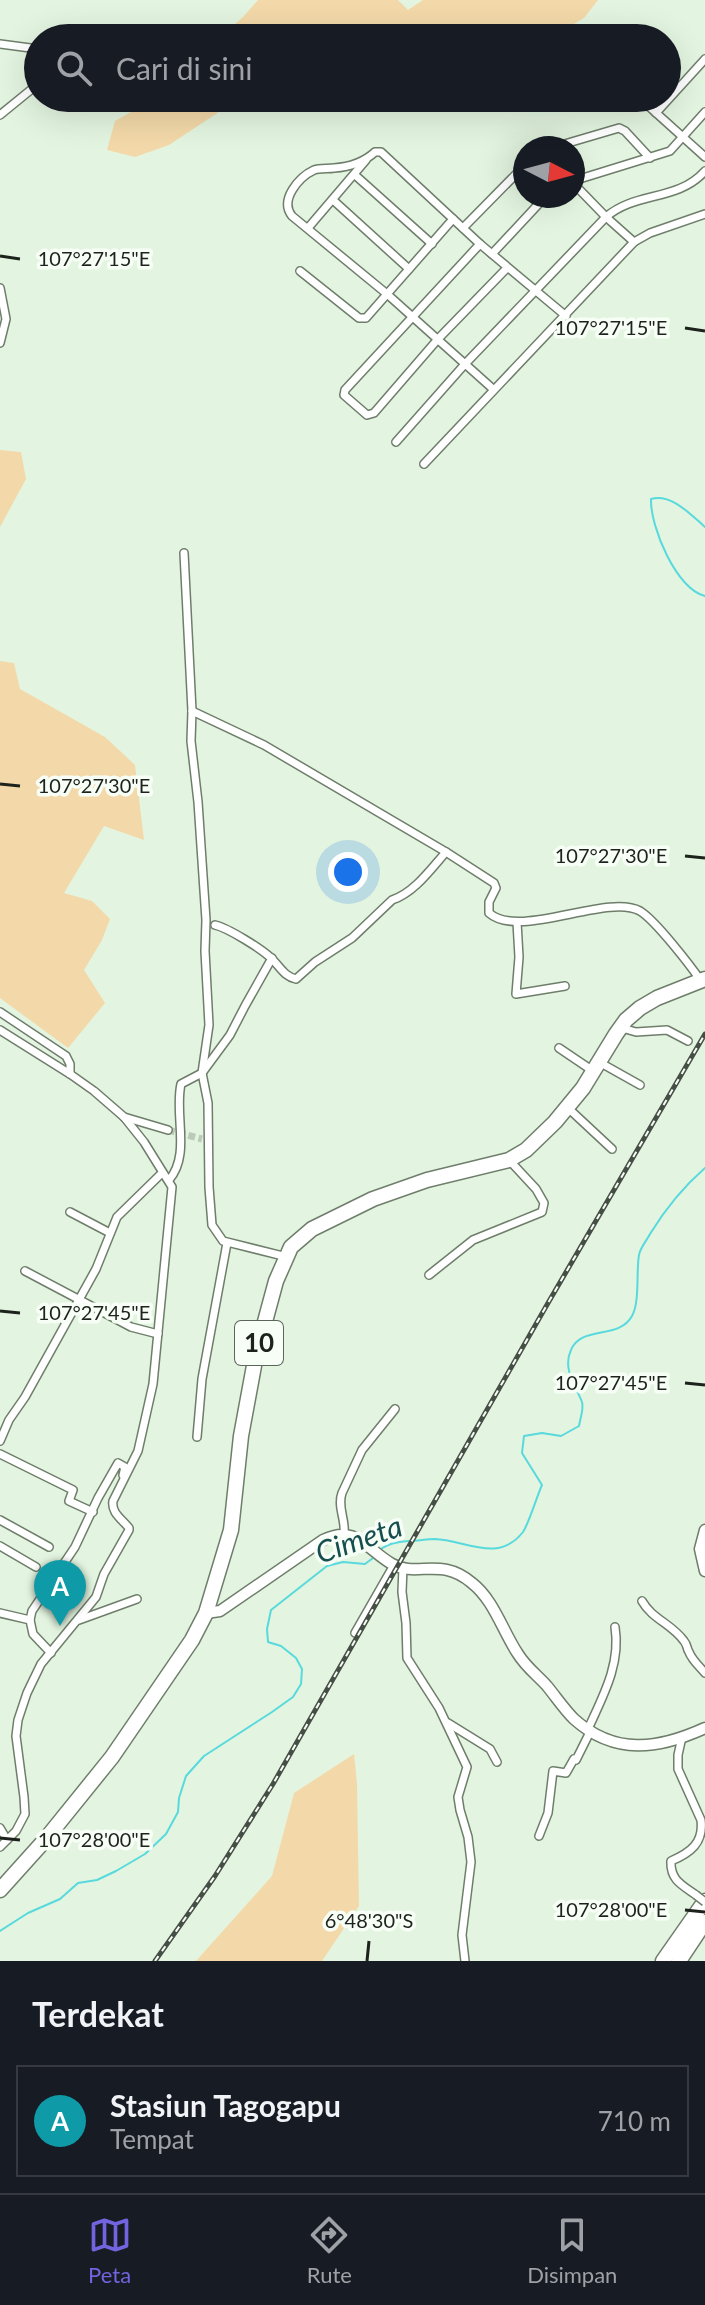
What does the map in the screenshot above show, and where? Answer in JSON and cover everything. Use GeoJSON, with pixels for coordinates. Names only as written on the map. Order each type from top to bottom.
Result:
{"type":"FeatureCollection","features":[{"type":"Feature","properties":{"kind":"highway","name":"10"},"geometry":{"type":"LineString","coordinates":[[2,1881],[45,1840],[112,1757],[192,1640],[206,1613],[231,1530],[241,1436],[256,1355],[276,1281],[291,1247],[312,1229],[373,1199],[427,1180],[509,1160],[535,1144],[568,1108],[620,1027],[640,1008],[657,998],[703,980]]}},
{"type":"Feature","properties":{"kind":"highway"},"geometry":{"type":"LineString","coordinates":[[663,1961],[702,1899]]}},
{"type":"Feature","properties":{"kind":"highway"},"geometry":{"type":"LineString","coordinates":[[679,1961],[705,1922]]}},
{"type":"Feature","properties":{"kind":"street"},"geometry":{"type":"LineString","coordinates":[[0,44],[24,47]]}},
{"type":"Feature","properties":{"kind":"street"},"geometry":{"type":"LineString","coordinates":[[681,85],[705,59]]}},
{"type":"Feature","properties":{"kind":"street"},"geometry":{"type":"LineString","coordinates":[[0,115],[24,95]]}},
{"type":"Feature","properties":{"kind":"street"},"geometry":{"type":"LineString","coordinates":[[585,178],[670,151],[705,112]]}},
{"type":"Feature","properties":{"kind":"street"},"geometry":{"type":"LineString","coordinates":[[656,113],[705,157]]}},
{"type":"Feature","properties":{"kind":"street"},"geometry":{"type":"LineString","coordinates":[[585,138],[619,128],[650,158]]}},
{"type":"Feature","properties":{"kind":"street"},"geometry":{"type":"LineString","coordinates":[[308,228],[367,159],[375,152],[381,152],[507,268],[566,316]]}},
{"type":"Feature","properties":{"kind":"street"},"geometry":{"type":"LineString","coordinates":[[367,159],[348,166],[314,170],[287,199],[288,211],[493,389]]}},
{"type":"Feature","properties":{"kind":"street"},"geometry":{"type":"LineString","coordinates":[[396,442],[465,364],[606,217],[625,205],[687,187],[705,171]]}},
{"type":"Feature","properties":{"kind":"street"},"geometry":{"type":"LineString","coordinates":[[355,175],[432,244]]}},
{"type":"Feature","properties":{"kind":"street"},"geometry":{"type":"LineString","coordinates":[[463,228],[513,177]]}},
{"type":"Feature","properties":{"kind":"street"},"geometry":{"type":"LineString","coordinates":[[585,195],[634,242]]}},
{"type":"Feature","properties":{"kind":"street"},"geometry":{"type":"LineString","coordinates":[[333,200],[409,269]]}},
{"type":"Feature","properties":{"kind":"street"},"geometry":{"type":"LineString","coordinates":[[492,254],[535,208]]}},
{"type":"Feature","properties":{"kind":"street"},"geometry":{"type":"LineString","coordinates":[[424,464],[634,242],[650,233],[705,214]]}},
{"type":"Feature","properties":{"kind":"street"},"geometry":{"type":"LineString","coordinates":[[300,271],[363,319],[366,318],[453,219]]}},
{"type":"Feature","properties":{"kind":"street"},"geometry":{"type":"LineString","coordinates":[[480,244],[345,390],[344,395],[367,415],[374,413],[438,339],[507,268]]}},
{"type":"Feature","properties":{"kind":"street"},"geometry":{"type":"LineString","coordinates":[[0,288],[6,319],[0,343]]}},
{"type":"Feature","properties":{"kind":"street"},"geometry":{"type":"LineString","coordinates":[[184,553],[191,741],[204,877],[209,1025],[202,1073],[208,1103],[206,1140],[212,1225],[227,1243],[287,1257]]}},
{"type":"Feature","properties":{"kind":"street"},"geometry":{"type":"LineString","coordinates":[[192,711],[275,751],[496,885],[488,907],[490,915],[517,922],[602,909],[634,909],[647,916],[703,980]]}},
{"type":"Feature","properties":{"kind":"street"},"geometry":{"type":"LineString","coordinates":[[215,925],[272,958],[281,972],[296,979],[315,962],[352,938],[392,900],[399,898],[424,877],[446,852]]}},
{"type":"Feature","properties":{"kind":"street"},"geometry":{"type":"LineString","coordinates":[[517,922],[519,957],[516,994],[565,986]]}},
{"type":"Feature","properties":{"kind":"street"},"geometry":{"type":"LineString","coordinates":[[169,1180],[181,1148],[180,1087],[183,1082],[202,1073],[230,1035],[272,958]]}},
{"type":"Feature","properties":{"kind":"street"},"geometry":{"type":"LineString","coordinates":[[0,1012],[66,1056],[70,1074]]}},
{"type":"Feature","properties":{"kind":"street"},"geometry":{"type":"LineString","coordinates":[[620,1027],[636,1032],[667,1030],[688,1041]]}},
{"type":"Feature","properties":{"kind":"street"},"geometry":{"type":"LineString","coordinates":[[0,1030],[70,1074],[124,1117],[172,1187],[153,1384],[138,1451],[113,1501],[113,1510],[129,1530],[102,1578],[96,1597],[41,1664],[31,1684],[18,1720],[16,1751],[25,1808],[20,1826],[0,1847]]}},
{"type":"Feature","properties":{"kind":"street"},"geometry":{"type":"LineString","coordinates":[[559,1048],[640,1085]]}},
{"type":"Feature","properties":{"kind":"street"},"geometry":{"type":"LineString","coordinates":[[568,1108],[612,1149]]}},
{"type":"Feature","properties":{"kind":"street"},"geometry":{"type":"LineString","coordinates":[[124,1117],[168,1130]]}},
{"type":"Feature","properties":{"kind":"street"},"geometry":{"type":"LineString","coordinates":[[429,1275],[473,1240],[542,1212],[544,1203],[536,1189],[509,1160]]}},
{"type":"Feature","properties":{"kind":"street"},"geometry":{"type":"LineString","coordinates":[[0,1441],[103,1255],[121,1211],[162,1173]]}},
{"type":"Feature","properties":{"kind":"street"},"geometry":{"type":"LineString","coordinates":[[70,1212],[110,1233]]}},
{"type":"Feature","properties":{"kind":"street"},"geometry":{"type":"LineString","coordinates":[[197,1437],[202,1379],[227,1243]]}},
{"type":"Feature","properties":{"kind":"street"},"geometry":{"type":"LineString","coordinates":[[25,1271],[131,1327],[158,1334]]}},
{"type":"Feature","properties":{"kind":"street"},"geometry":{"type":"LineString","coordinates":[[344,1534],[339,1499],[362,1450],[395,1409]]}},
{"type":"Feature","properties":{"kind":"street"},"geometry":{"type":"LineString","coordinates":[[0,1454],[73,1490],[69,1501],[93,1512]]}},
{"type":"Feature","properties":{"kind":"street"},"geometry":{"type":"LineString","coordinates":[[51,1653],[33,1634],[32,1611],[75,1547],[119,1463],[125,1467],[117,1493]]}},
{"type":"Feature","properties":{"kind":"street"},"geometry":{"type":"LineString","coordinates":[[0,1520],[49,1547]]}},
{"type":"Feature","properties":{"kind":"street"},"geometry":{"type":"LineString","coordinates":[[705,1530],[700,1549],[705,1571]]}},
{"type":"Feature","properties":{"kind":"street"},"geometry":{"type":"LineString","coordinates":[[206,1613],[220,1611],[323,1540],[344,1534],[363,1541],[398,1566],[450,1569],[472,1583],[486,1599],[520,1657],[573,1718],[590,1730],[634,1747],[660,1744],[705,1728]]}},
{"type":"Feature","properties":{"kind":"street"},"geometry":{"type":"LineString","coordinates":[[0,1546],[36,1567]]}},
{"type":"Feature","properties":{"kind":"street"},"geometry":{"type":"LineString","coordinates":[[355,1633],[398,1566]]}},
{"type":"Feature","properties":{"kind":"street"},"geometry":{"type":"LineString","coordinates":[[398,1566],[406,1623],[407,1658],[446,1722],[467,1767],[458,1797],[471,1862],[462,1935],[465,1961]]}},
{"type":"Feature","properties":{"kind":"street"},"geometry":{"type":"LineString","coordinates":[[78,1620],[137,1599]]}},
{"type":"Feature","properties":{"kind":"street"},"geometry":{"type":"LineString","coordinates":[[642,1601],[647,1610],[686,1642],[691,1657],[705,1673]]}},
{"type":"Feature","properties":{"kind":"street"},"geometry":{"type":"LineString","coordinates":[[0,1613],[30,1620]]}},
{"type":"Feature","properties":{"kind":"street"},"geometry":{"type":"LineString","coordinates":[[539,1836],[548,1813],[553,1771],[566,1773],[576,1760],[613,1673],[617,1638],[615,1627]]}},
{"type":"Feature","properties":{"kind":"street"},"geometry":{"type":"LineString","coordinates":[[446,1722],[490,1749],[497,1762]]}},
{"type":"Feature","properties":{"kind":"street"},"geometry":{"type":"LineString","coordinates":[[682,1737],[678,1769],[702,1828],[693,1848],[683,1857],[671,1861],[671,1873],[679,1883],[702,1899]]}},
{"type":"Feature","properties":{"kind":"street"},"geometry":{"type":"LineString","coordinates":[[0,1828],[7,1840]]}},
{"type":"Feature","properties":{"kind":"shaded area"},"geometry":{"type":"Polygon","coordinates":[[[258,0],[398,0],[408,10],[423,0],[598,0],[584,18],[574,24],[235,24],[258,0]]]}},
{"type":"Feature","properties":{"kind":"shaded area"},"geometry":{"type":"Polygon","coordinates":[[[131,112],[219,112],[169,145],[135,157],[107,150],[115,121],[131,112]]]}},
{"type":"Feature","properties":{"kind":"shaded area"},"geometry":{"type":"Polygon","coordinates":[[[0,450],[21,452],[26,479],[0,527],[0,450]]]}},
{"type":"Feature","properties":{"kind":"shaded area"},"geometry":{"type":"Polygon","coordinates":[[[0,661],[14,663],[20,689],[105,737],[135,765],[144,840],[104,826],[64,893],[92,901],[110,919],[102,940],[84,970],[105,1003],[68,1048],[0,998],[0,661]]]}},
{"type":"Feature","properties":{"kind":"shaded area"},"geometry":{"type":"Polygon","coordinates":[[[354,1754],[359,1906],[322,1961],[196,1961],[272,1876],[294,1793],[354,1754]]]}},
{"type":"Feature","properties":{"kind":"waterway","name":"Cimeta"},"geometry":{"type":"LineString","coordinates":[[705,527],[673,502],[651,499],[655,525],[667,556],[685,582],[705,596]]}},
{"type":"Feature","properties":{"kind":"waterway","name":"Cimeta"},"geometry":{"type":"LineString","coordinates":[[380,1550],[398,1542],[435,1539],[492,1549],[513,1542],[523,1532],[542,1485],[522,1453],[524,1436],[542,1433],[561,1436],[579,1426],[582,1402],[569,1371],[571,1350],[583,1338],[618,1328],[632,1316],[641,1250],[668,1207],[705,1168]]}},
{"type":"Feature","properties":{"kind":"waterway","name":"Cimeta"},"geometry":{"type":"LineString","coordinates":[[0,1931],[28,1913],[60,1899],[78,1883],[97,1880],[116,1871],[145,1854],[166,1834],[178,1812],[186,1776],[204,1756],[293,1697],[301,1684],[302,1669],[296,1658],[281,1646],[268,1642],[271,1610],[327,1566],[343,1562],[365,1564],[373,1558]]}},
{"type":"Feature","properties":{"kind":"tunnel"},"geometry":{"type":"LineString","coordinates":[[168,1130],[202,1139]]}},
{"type":"Feature","properties":{"kind":"railway"},"geometry":{"type":"LineString","coordinates":[[155,1961],[215,1876],[273,1784],[705,1034]]}},
{"type":"Feature","properties":{"kind":"place","name":"Stasiun Tagogapu"},"geometry":{"type":"Point","coordinates":[60,1626]}}]}
